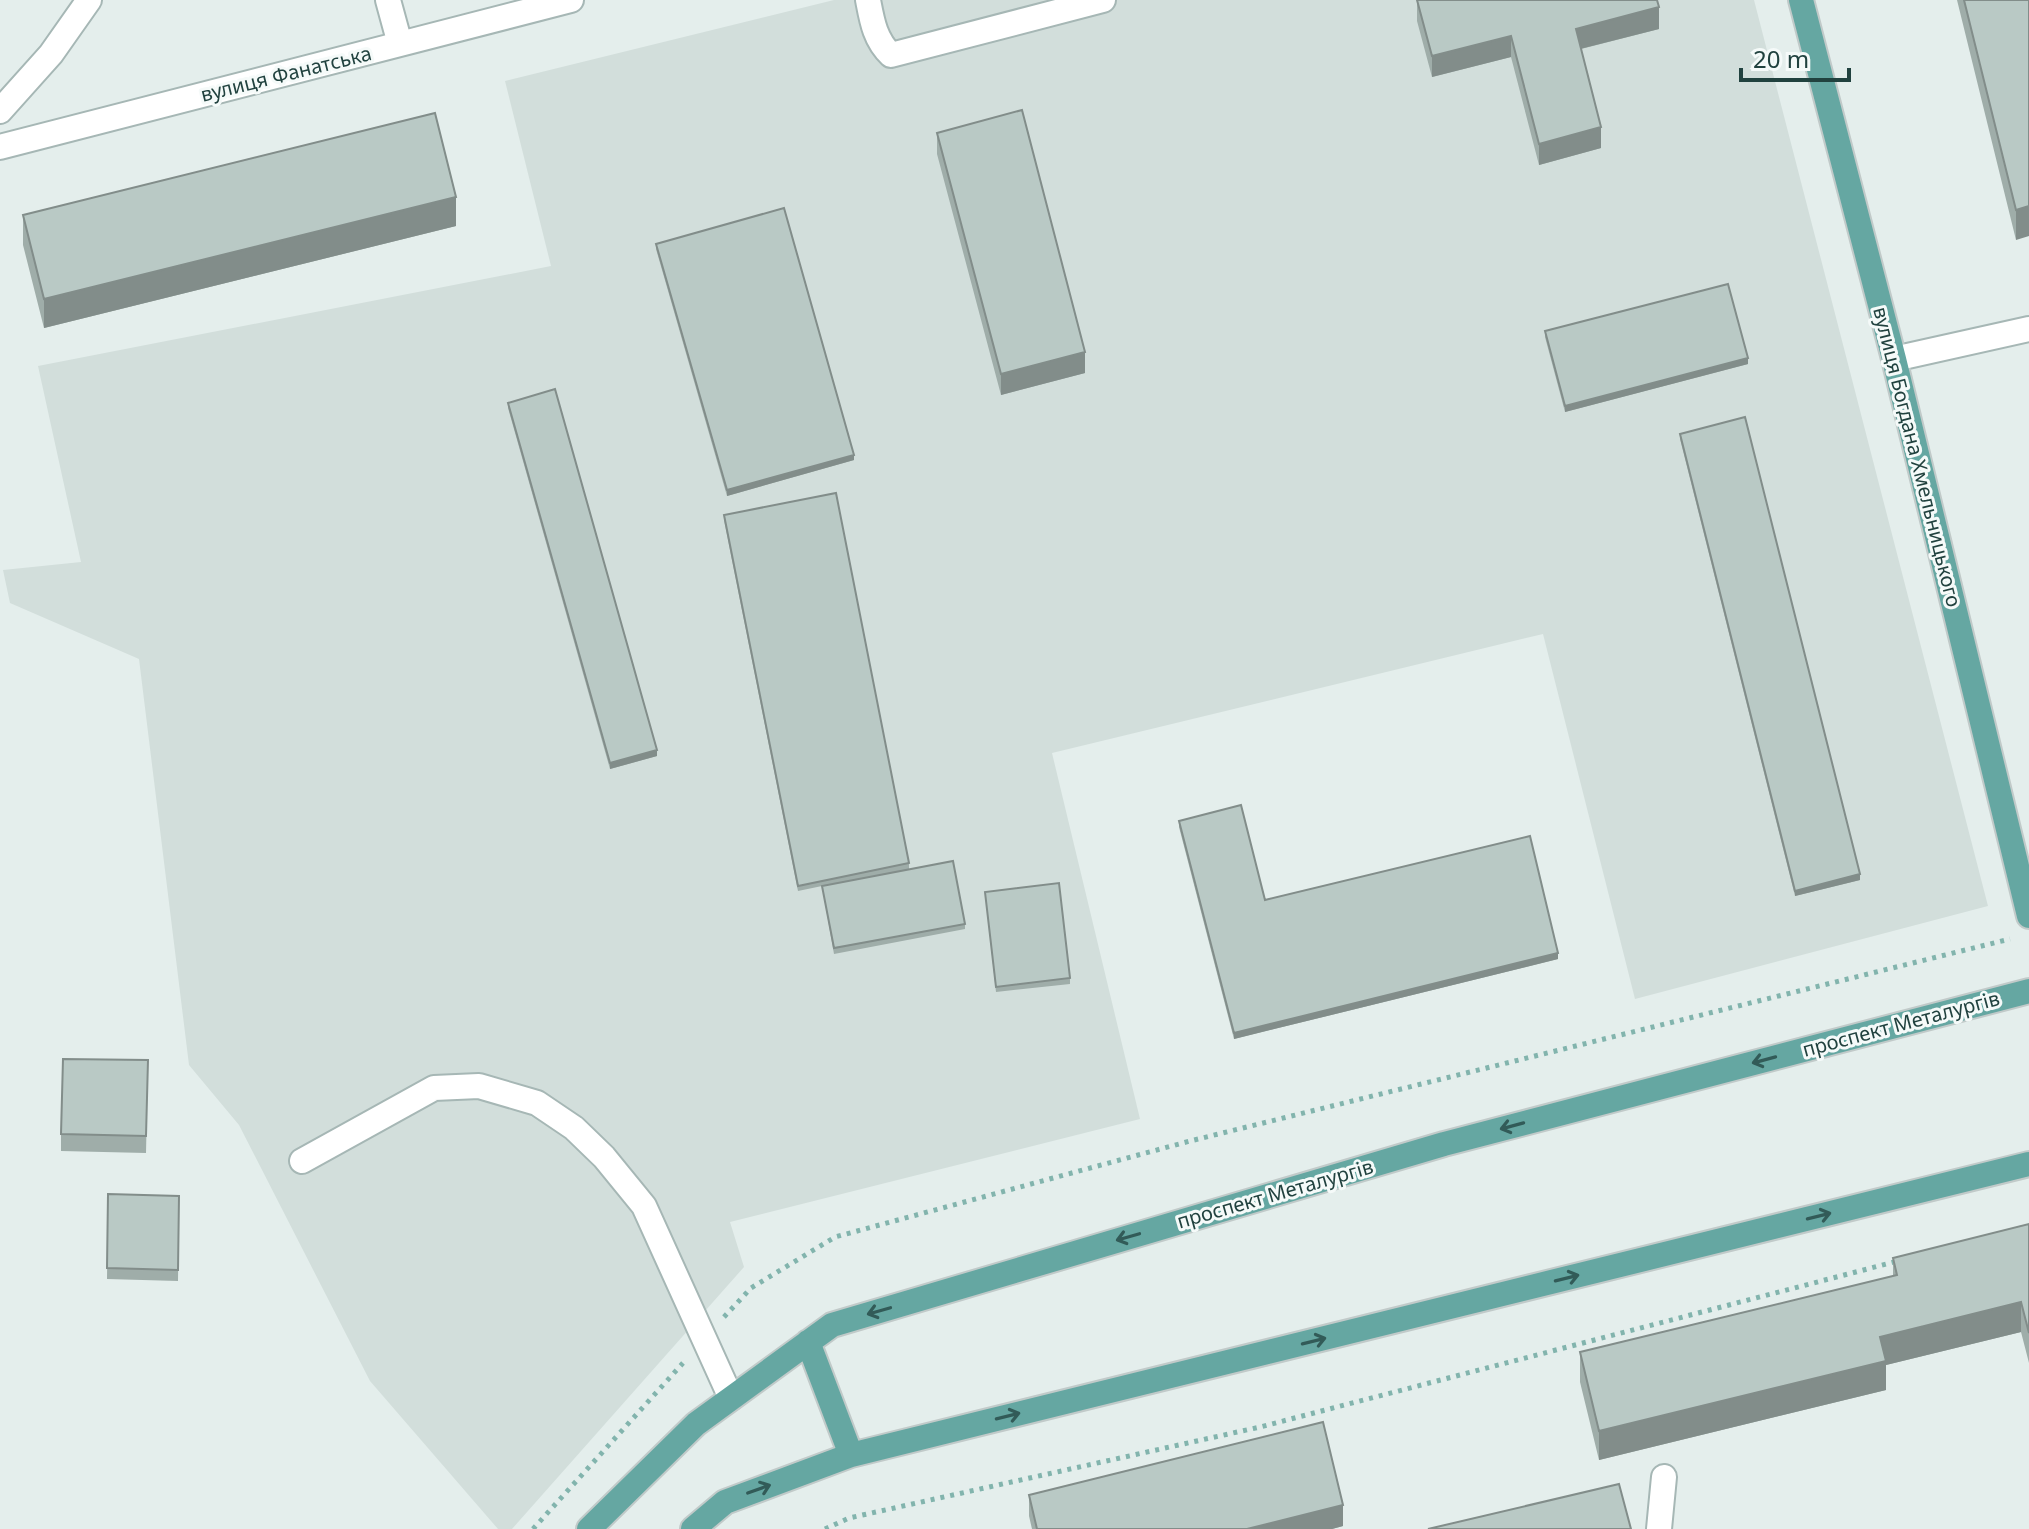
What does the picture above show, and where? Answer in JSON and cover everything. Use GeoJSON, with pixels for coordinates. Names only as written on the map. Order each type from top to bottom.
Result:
{"type":"FeatureCollection","features":[{"type":"Feature","properties":{"kind":"main road","name":"вулиця Богдана Хмельницького"},"geometry":{"type":"LineString","coordinates":[[1801,0],[1894,359],[2029,916]]}},
{"type":"Feature","properties":{"kind":"main road","name":"проспект Металургів"},"geometry":{"type":"LineString","coordinates":[[589,1529],[696,1424],[832,1325],[1444,1144],[2029,991]]}},
{"type":"Feature","properties":{"kind":"main road"},"geometry":{"type":"LineString","coordinates":[[693,1529],[725,1502],[851,1455],[2029,1164]]}},
{"type":"Feature","properties":{"kind":"main road"},"geometry":{"type":"LineString","coordinates":[[808,1342],[851,1455]]}},
{"type":"Feature","properties":{"kind":"street"},"geometry":{"type":"LineString","coordinates":[[0,111],[51,54],[89,0]]}},
{"type":"Feature","properties":{"kind":"street"},"geometry":{"type":"LineString","coordinates":[[388,0],[400,44]]}},
{"type":"Feature","properties":{"kind":"street","name":"вулиця Фанатська"},"geometry":{"type":"LineString","coordinates":[[0,147],[571,0]]}},
{"type":"Feature","properties":{"kind":"street"},"geometry":{"type":"LineString","coordinates":[[868,0],[872,25],[882,47],[891,55],[1103,0]]}},
{"type":"Feature","properties":{"kind":"street"},"geometry":{"type":"LineString","coordinates":[[1894,359],[2029,329]]}},
{"type":"Feature","properties":{"kind":"street"},"geometry":{"type":"LineString","coordinates":[[302,1161],[434,1088],[479,1086],[537,1103],[574,1128],[604,1157],[644,1206],[731,1398]]}},
{"type":"Feature","properties":{"kind":"street"},"geometry":{"type":"LineString","coordinates":[[1659,1529],[1664,1477]]}},
{"type":"Feature","properties":{"kind":"path"},"geometry":{"type":"LineString","coordinates":[[533,1529],[751,1288],[835,1237],[1190,1141],[2014,938]]}},
{"type":"Feature","properties":{"kind":"path"},"geometry":{"type":"LineString","coordinates":[[825,1529],[861,1515],[1260,1427],[1906,1259]]}},
{"type":"Feature","properties":{"kind":"shaded area"},"geometry":{"type":"Polygon","coordinates":[[[834,0],[1754,0],[1988,906],[1635,999],[1543,634],[1052,753],[1140,1119],[730,1222],[744,1267],[512,1529],[498,1529],[370,1381],[239,1125],[189,1065],[139,659],[10,603],[3,570],[81,562],[38,366],[551,266],[505,81],[834,0]]]}},
{"type":"Feature","properties":{"kind":"building"},"geometry":{"type":"Polygon","coordinates":[[[1417,0],[1657,0],[1659,7],[1576,29],[1601,127],[1539,144],[1511,36],[1432,56],[1417,0]]]}},
{"type":"Feature","properties":{"kind":"building"},"geometry":{"type":"Polygon","coordinates":[[[1964,0],[2029,0],[2029,206],[2016,210],[1964,0]]]}},
{"type":"Feature","properties":{"kind":"building"},"geometry":{"type":"Polygon","coordinates":[[[1022,110],[1085,352],[1001,374],[937,133],[1022,110]]]}},
{"type":"Feature","properties":{"kind":"building"},"geometry":{"type":"Polygon","coordinates":[[[435,113],[456,197],[44,299],[23,215],[435,113]]]}},
{"type":"Feature","properties":{"kind":"building"},"geometry":{"type":"Polygon","coordinates":[[[784,208],[854,455],[727,490],[656,244],[784,208]]]}},
{"type":"Feature","properties":{"kind":"building"},"geometry":{"type":"Polygon","coordinates":[[[1728,284],[1748,358],[1565,406],[1545,331],[1728,284]]]}},
{"type":"Feature","properties":{"kind":"building"},"geometry":{"type":"Polygon","coordinates":[[[555,389],[657,750],[610,763],[508,403],[555,389]]]}},
{"type":"Feature","properties":{"kind":"building"},"geometry":{"type":"Polygon","coordinates":[[[1745,417],[1860,874],[1795,891],[1680,434],[1745,417]]]}},
{"type":"Feature","properties":{"kind":"building"},"geometry":{"type":"Polygon","coordinates":[[[836,493],[909,863],[798,886],[724,515],[836,493]]]}},
{"type":"Feature","properties":{"kind":"building"},"geometry":{"type":"Polygon","coordinates":[[[1241,805],[1265,900],[1530,836],[1558,953],[1234,1033],[1179,821],[1241,805]]]}},
{"type":"Feature","properties":{"kind":"building"},"geometry":{"type":"Polygon","coordinates":[[[953,861],[965,924],[834,948],[822,886],[953,861]]]}},
{"type":"Feature","properties":{"kind":"building"},"geometry":{"type":"Polygon","coordinates":[[[1059,883],[1070,978],[996,987],[985,892],[1059,883]]]}},
{"type":"Feature","properties":{"kind":"building"},"geometry":{"type":"Polygon","coordinates":[[[63,1059],[148,1060],[146,1136],[61,1134],[63,1059]]]}},
{"type":"Feature","properties":{"kind":"building"},"geometry":{"type":"Polygon","coordinates":[[[108,1194],[179,1196],[178,1270],[107,1268],[108,1194]]]}},
{"type":"Feature","properties":{"kind":"building"},"geometry":{"type":"Polygon","coordinates":[[[2029,1224],[2029,1333],[2021,1302],[1880,1337],[1886,1361],[1599,1431],[1580,1352],[1897,1275],[1893,1258],[2029,1224]]]}},
{"type":"Feature","properties":{"kind":"building"},"geometry":{"type":"Polygon","coordinates":[[[1323,1422],[1343,1505],[1247,1529],[1037,1529],[1029,1495],[1323,1422]]]}},
{"type":"Feature","properties":{"kind":"building"},"geometry":{"type":"Polygon","coordinates":[[[1619,1484],[1631,1529],[1428,1529],[1619,1484]]]}}]}
